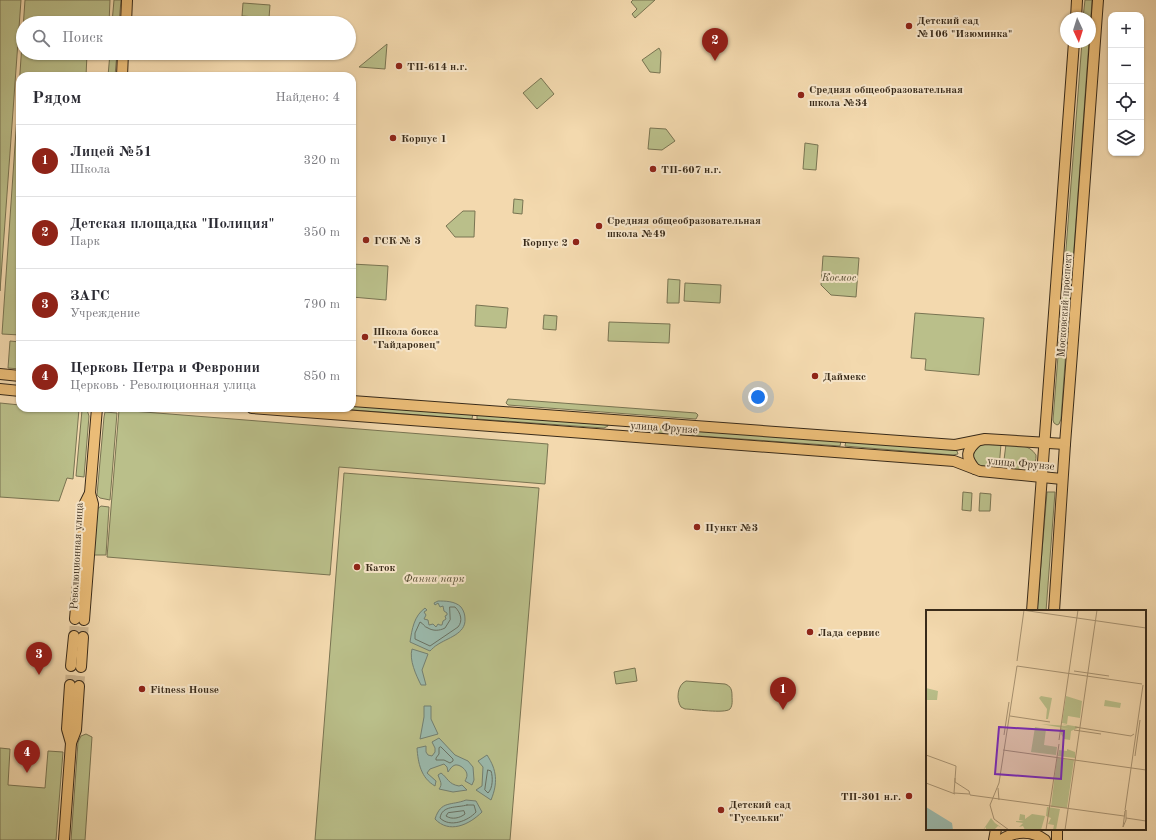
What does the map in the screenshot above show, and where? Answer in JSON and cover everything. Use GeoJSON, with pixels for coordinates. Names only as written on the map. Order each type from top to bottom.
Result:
{"type":"FeatureCollection","features":[{"type":"Feature","properties":{"kind":"main road"},"geometry":{"type":"LineString","coordinates":[[127,16],[128,0]]}},
{"type":"Feature","properties":{"kind":"main road"},"geometry":{"type":"LineString","coordinates":[[1076,12],[1077,0]]}},
{"type":"Feature","properties":{"kind":"main road","name":"Московский проспект"},"geometry":{"type":"LineString","coordinates":[[1054,610],[1062,479],[1098,0]]}},
{"type":"Feature","properties":{"kind":"main road","name":"Московский проспект"},"geometry":{"type":"LineString","coordinates":[[1032,610],[1074,48]]}},
{"type":"Feature","properties":{"kind":"main road"},"geometry":{"type":"LineString","coordinates":[[122,72],[123,60]]}},
{"type":"Feature","properties":{"kind":"main road"},"geometry":{"type":"LineString","coordinates":[[0,374],[16,376]]}},
{"type":"Feature","properties":{"kind":"main road"},"geometry":{"type":"LineString","coordinates":[[0,389],[16,390]]}},
{"type":"Feature","properties":{"kind":"main road","name":"улица Фрунзе"},"geometry":{"type":"LineString","coordinates":[[356,401],[955,445],[985,439],[1065,444]]}},
{"type":"Feature","properties":{"kind":"main road","name":"Революционная улица"},"geometry":{"type":"LineString","coordinates":[[80,620],[93,504],[90,493],[97,412]]}},
{"type":"Feature","properties":{"kind":"main road","name":"улица Фрунзе"},"geometry":{"type":"LineString","coordinates":[[311,412],[954,460],[980,471],[1062,479]]}},
{"type":"Feature","properties":{"kind":"main road"},"geometry":{"type":"LineString","coordinates":[[605,434],[610,432],[612,427],[611,423],[606,420]]}},
{"type":"Feature","properties":{"kind":"main road"},"geometry":{"type":"LineString","coordinates":[[639,437],[634,429],[640,422]]}},
{"type":"Feature","properties":{"kind":"main road"},"geometry":{"type":"LineString","coordinates":[[975,469],[969,462],[968,455],[969,448],[977,441]]}},
{"type":"Feature","properties":{"kind":"main road"},"geometry":{"type":"LineString","coordinates":[[954,460],[959,459],[962,453],[960,448],[955,445]]}},
{"type":"Feature","properties":{"kind":"main road"},"geometry":{"type":"LineString","coordinates":[[76,667],[78,637]]}},
{"type":"Feature","properties":{"kind":"main road"},"geometry":{"type":"LineString","coordinates":[[64,840],[71,743],[76,730],[75,686]]}},
{"type":"Feature","properties":{"kind":"main road"},"geometry":{"type":"LineString","coordinates":[[994,840],[996,830]]}},
{"type":"Feature","properties":{"kind":"main road"},"geometry":{"type":"LineString","coordinates":[[1001,840],[1007,836],[1025,833],[1034,834],[1045,840]]}},
{"type":"Feature","properties":{"kind":"green space"},"geometry":{"type":"Polygon","coordinates":[[[0,0],[21,0],[20,16],[16,16],[17,60],[0,291],[0,0]]]}},
{"type":"Feature","properties":{"kind":"green space"},"geometry":{"type":"Polygon","coordinates":[[[25,0],[110,0],[109,16],[24,16],[25,0]]]}},
{"type":"Feature","properties":{"kind":"green space"},"geometry":{"type":"Polygon","coordinates":[[[114,0],[121,0],[120,16],[113,16],[114,0]]]}},
{"type":"Feature","properties":{"kind":"green space"},"geometry":{"type":"Polygon","coordinates":[[[633,0],[655,0],[635,18],[632,14],[637,9],[631,2],[633,0]]]}},
{"type":"Feature","properties":{"kind":"green space"},"geometry":{"type":"Polygon","coordinates":[[[1085,0],[1092,0],[1091,12],[1084,12],[1085,0]]]}},
{"type":"Feature","properties":{"kind":"green space"},"geometry":{"type":"Polygon","coordinates":[[[243,3],[270,5],[269,16],[242,16],[243,3]]]}},
{"type":"Feature","properties":{"kind":"green space"},"geometry":{"type":"Polygon","coordinates":[[[387,44],[385,69],[359,67],[387,44]]]}},
{"type":"Feature","properties":{"kind":"green space"},"geometry":{"type":"Polygon","coordinates":[[[659,48],[661,52],[660,73],[650,72],[642,60],[659,48]]]}},
{"type":"Feature","properties":{"kind":"green space"},"geometry":{"type":"Polygon","coordinates":[[[1082,48],[1089,48],[1073,262],[1065,262],[1082,48]]]}},
{"type":"Feature","properties":{"kind":"green space"},"geometry":{"type":"Polygon","coordinates":[[[21,60],[87,60],[86,72],[20,72],[21,60]]]}},
{"type":"Feature","properties":{"kind":"green space"},"geometry":{"type":"Polygon","coordinates":[[[109,60],[116,60],[115,72],[108,72],[109,60]]]}},
{"type":"Feature","properties":{"kind":"green space"},"geometry":{"type":"Polygon","coordinates":[[[541,78],[554,94],[537,109],[523,93],[541,78]]]}},
{"type":"Feature","properties":{"kind":"green space"},"geometry":{"type":"Polygon","coordinates":[[[650,128],[666,129],[675,141],[662,150],[648,149],[650,128]]]}},
{"type":"Feature","properties":{"kind":"green space"},"geometry":{"type":"Polygon","coordinates":[[[16,131],[16,335],[2,334],[16,131]]]}},
{"type":"Feature","properties":{"kind":"green space"},"geometry":{"type":"Polygon","coordinates":[[[805,143],[818,145],[816,170],[803,169],[805,143]]]}},
{"type":"Feature","properties":{"kind":"green space"},"geometry":{"type":"Polygon","coordinates":[[[514,199],[523,200],[522,214],[513,213],[514,199]]]}},
{"type":"Feature","properties":{"kind":"green space"},"geometry":{"type":"Polygon","coordinates":[[[463,211],[475,211],[474,237],[455,237],[446,226],[463,211]]]}},
{"type":"Feature","properties":{"kind":"green space","name":"Космос"},"geometry":{"type":"Polygon","coordinates":[[[823,256],[859,258],[856,297],[831,295],[821,285],[823,256]]]}},
{"type":"Feature","properties":{"kind":"green space"},"geometry":{"type":"Polygon","coordinates":[[[356,264],[388,266],[386,300],[356,297],[356,264]]]}},
{"type":"Feature","properties":{"kind":"green space"},"geometry":{"type":"Polygon","coordinates":[[[1065,266],[1072,266],[1061,419],[1057,425],[1053,420],[1065,266]]]}},
{"type":"Feature","properties":{"kind":"green space"},"geometry":{"type":"Polygon","coordinates":[[[668,279],[680,280],[679,303],[667,303],[668,279]]]}},
{"type":"Feature","properties":{"kind":"green space"},"geometry":{"type":"Polygon","coordinates":[[[685,283],[721,285],[720,303],[684,301],[685,283]]]}},
{"type":"Feature","properties":{"kind":"green space"},"geometry":{"type":"Polygon","coordinates":[[[476,305],[508,308],[506,328],[475,326],[476,305]]]}},
{"type":"Feature","properties":{"kind":"green space"},"geometry":{"type":"Polygon","coordinates":[[[915,313],[984,318],[979,375],[925,370],[926,359],[911,358],[915,313]]]}},
{"type":"Feature","properties":{"kind":"green space"},"geometry":{"type":"Polygon","coordinates":[[[544,315],[557,316],[556,330],[543,329],[544,315]]]}},
{"type":"Feature","properties":{"kind":"green space"},"geometry":{"type":"Polygon","coordinates":[[[609,322],[670,324],[669,343],[608,341],[609,322]]]}},
{"type":"Feature","properties":{"kind":"green space"},"geometry":{"type":"Polygon","coordinates":[[[10,341],[16,342],[16,369],[8,368],[10,341]]]}},
{"type":"Feature","properties":{"kind":"green space"},"geometry":{"type":"Polygon","coordinates":[[[508,399],[696,413],[698,415],[696,419],[508,405],[506,403],[508,399]]]}},
{"type":"Feature","properties":{"kind":"green space"},"geometry":{"type":"Polygon","coordinates":[[[0,403],[16,405],[16,412],[79,412],[73,479],[67,478],[59,501],[0,497],[0,403]]]}},
{"type":"Feature","properties":{"kind":"green space"},"geometry":{"type":"Polygon","coordinates":[[[356,404],[473,413],[472,419],[356,410],[356,404]]]}},
{"type":"Feature","properties":{"kind":"green space"},"geometry":{"type":"Polygon","coordinates":[[[82,412],[88,412],[89,416],[84,477],[76,476],[82,412]]]}},
{"type":"Feature","properties":{"kind":"green space"},"geometry":{"type":"Polygon","coordinates":[[[105,412],[117,413],[110,500],[100,498],[97,495],[105,412]]]}},
{"type":"Feature","properties":{"kind":"green space"},"geometry":{"type":"Polygon","coordinates":[[[119,412],[144,412],[548,444],[545,484],[339,467],[330,575],[107,557],[119,412]]]}},
{"type":"Feature","properties":{"kind":"green space"},"geometry":{"type":"Polygon","coordinates":[[[477,414],[608,426],[604,428],[477,419],[477,414]]]}},
{"type":"Feature","properties":{"kind":"green space"},"geometry":{"type":"Polygon","coordinates":[[[641,426],[841,441],[840,446],[643,432],[640,429],[641,426]]]}},
{"type":"Feature","properties":{"kind":"green space"},"geometry":{"type":"Polygon","coordinates":[[[846,441],[954,450],[957,451],[958,454],[953,455],[845,446],[846,441]]]}},
{"type":"Feature","properties":{"kind":"green space"},"geometry":{"type":"Polygon","coordinates":[[[980,444],[1001,444],[999,468],[984,467],[976,463],[973,457],[980,444]]]}},
{"type":"Feature","properties":{"kind":"green space"},"geometry":{"type":"Polygon","coordinates":[[[1006,444],[1026,447],[1033,451],[1036,455],[1033,466],[1025,470],[1003,468],[1006,444]]]}},
{"type":"Feature","properties":{"kind":"green space","name":"Фанни парк"},"geometry":{"type":"Polygon","coordinates":[[[344,473],[539,488],[510,840],[315,840],[344,473]]]}},
{"type":"Feature","properties":{"kind":"green space"},"geometry":{"type":"Polygon","coordinates":[[[963,492],[972,493],[971,511],[962,510],[963,492]]]}},
{"type":"Feature","properties":{"kind":"green space"},"geometry":{"type":"Polygon","coordinates":[[[1047,492],[1055,492],[1046,610],[1037,610],[1047,492]]]}},
{"type":"Feature","properties":{"kind":"green space"},"geometry":{"type":"Polygon","coordinates":[[[980,493],[991,494],[990,511],[979,511],[980,493]]]}},
{"type":"Feature","properties":{"kind":"green space"},"geometry":{"type":"Polygon","coordinates":[[[101,506],[109,507],[106,555],[92,555],[96,510],[101,506]]]}},
{"type":"Feature","properties":{"kind":"green space"},"geometry":{"type":"Polygon","coordinates":[[[635,668],[637,681],[616,684],[614,672],[635,668]]]}},
{"type":"Feature","properties":{"kind":"green space"},"geometry":{"type":"Polygon","coordinates":[[[686,681],[727,685],[731,688],[732,692],[730,709],[716,711],[685,709],[681,707],[678,701],[678,693],[683,683],[686,681]]]}},
{"type":"Feature","properties":{"kind":"green space"},"geometry":{"type":"Polygon","coordinates":[[[86,734],[92,737],[85,840],[71,840],[78,742],[81,736],[86,734]]]}},
{"type":"Feature","properties":{"kind":"green space"},"geometry":{"type":"Polygon","coordinates":[[[0,748],[10,749],[8,785],[45,788],[48,751],[63,752],[56,840],[0,840],[0,748]]]}},
{"type":"Feature","properties":{"kind":"water"},"geometry":{"type":"Polygon","coordinates":[[[438,601],[453,602],[459,605],[465,614],[465,619],[459,632],[436,645],[430,651],[410,642],[416,619],[425,608],[427,610],[424,612],[426,615],[424,619],[428,620],[429,625],[433,624],[436,627],[438,624],[442,625],[443,621],[446,619],[445,616],[447,613],[444,611],[443,606],[440,607],[438,603],[435,605],[434,603],[438,601]]]}},
{"type":"Feature","properties":{"kind":"water"},"geometry":{"type":"Polygon","coordinates":[[[412,649],[428,654],[422,670],[426,685],[421,685],[415,672],[411,658],[412,649]]]}},
{"type":"Feature","properties":{"kind":"water"},"geometry":{"type":"Polygon","coordinates":[[[424,706],[431,706],[431,719],[438,734],[420,739],[424,717],[424,706]]]}},
{"type":"Feature","properties":{"kind":"water"},"geometry":{"type":"Polygon","coordinates":[[[439,738],[455,755],[468,761],[473,767],[474,780],[472,785],[465,781],[467,773],[465,769],[457,765],[453,766],[448,772],[447,767],[444,764],[430,769],[427,773],[436,781],[435,786],[426,779],[419,765],[417,748],[426,746],[426,752],[428,755],[432,756],[435,752],[435,748],[432,742],[439,738]]]}},
{"type":"Feature","properties":{"kind":"water"},"geometry":{"type":"Polygon","coordinates":[[[487,755],[495,771],[495,788],[491,800],[476,790],[482,786],[483,767],[478,761],[487,755]]]}},
{"type":"Feature","properties":{"kind":"water"},"geometry":{"type":"Polygon","coordinates":[[[441,773],[448,781],[459,786],[462,785],[467,790],[453,792],[439,789],[441,784],[438,775],[441,773]]]}},
{"type":"Feature","properties":{"kind":"water"},"geometry":{"type":"Polygon","coordinates":[[[466,800],[476,801],[482,812],[471,821],[453,827],[441,824],[435,819],[437,813],[443,806],[466,800]]]}},
{"type":"Feature","properties":{"kind":"tunnel"},"geometry":{"type":"LineString","coordinates":[[74,636],[75,619]]}},
{"type":"Feature","properties":{"kind":"tunnel"},"geometry":{"type":"LineString","coordinates":[[83,637],[84,620]]}},
{"type":"Feature","properties":{"kind":"tunnel"},"geometry":{"type":"LineString","coordinates":[[70,685],[71,666]]}},
{"type":"Feature","properties":{"kind":"tunnel"},"geometry":{"type":"LineString","coordinates":[[79,686],[81,667]]}},
{"type":"Feature","properties":{"kind":"place","name":"Детский сад №106 \"Изюминка\""},"geometry":{"type":"Point","coordinates":[909,26]}},
{"type":"Feature","properties":{"kind":"place","name":"Детская площадка \"Полиция\""},"geometry":{"type":"Point","coordinates":[715,61]}},
{"type":"Feature","properties":{"kind":"place","name":"ТП-614 н.г."},"geometry":{"type":"Point","coordinates":[399,66]}},
{"type":"Feature","properties":{"kind":"place","name":"Средняя общеобразовательная школа №34"},"geometry":{"type":"Point","coordinates":[801,95]}},
{"type":"Feature","properties":{"kind":"place","name":"Корпус 1"},"geometry":{"type":"Point","coordinates":[393,138]}},
{"type":"Feature","properties":{"kind":"place","name":"ТП-607 н.г."},"geometry":{"type":"Point","coordinates":[653,169]}},
{"type":"Feature","properties":{"kind":"place","name":"Средняя общеобразовательная школа №49"},"geometry":{"type":"Point","coordinates":[599,226]}},
{"type":"Feature","properties":{"kind":"place","name":"ГСК № 3"},"geometry":{"type":"Point","coordinates":[366,240]}},
{"type":"Feature","properties":{"kind":"place","name":"Корпус 2"},"geometry":{"type":"Point","coordinates":[576,242]}},
{"type":"Feature","properties":{"kind":"place","name":"Школа бокса \"Гайдаровец\""},"geometry":{"type":"Point","coordinates":[365,337]}},
{"type":"Feature","properties":{"kind":"place","name":"Даймекс"},"geometry":{"type":"Point","coordinates":[815,376]}},
{"type":"Feature","properties":{"kind":"place","name":"Пункт №3"},"geometry":{"type":"Point","coordinates":[697,527]}},
{"type":"Feature","properties":{"kind":"place","name":"Каток"},"geometry":{"type":"Point","coordinates":[357,567]}},
{"type":"Feature","properties":{"kind":"place","name":"Лада сервис"},"geometry":{"type":"Point","coordinates":[810,632]}},
{"type":"Feature","properties":{"kind":"place","name":"ЗАГС"},"geometry":{"type":"Point","coordinates":[39,675]}},
{"type":"Feature","properties":{"kind":"place","name":"Fitness House"},"geometry":{"type":"Point","coordinates":[142,689]}},
{"type":"Feature","properties":{"kind":"place","name":"Лицей №51"},"geometry":{"type":"Point","coordinates":[783,710]}},
{"type":"Feature","properties":{"kind":"place","name":"Церковь Петра и Февронии"},"geometry":{"type":"Point","coordinates":[27,773]}},
{"type":"Feature","properties":{"kind":"place","name":"ТП-301 н.г."},"geometry":{"type":"Point","coordinates":[909,796]}},
{"type":"Feature","properties":{"kind":"place","name":"Детский сад \"Гусельки\""},"geometry":{"type":"Point","coordinates":[721,810]}}]}
